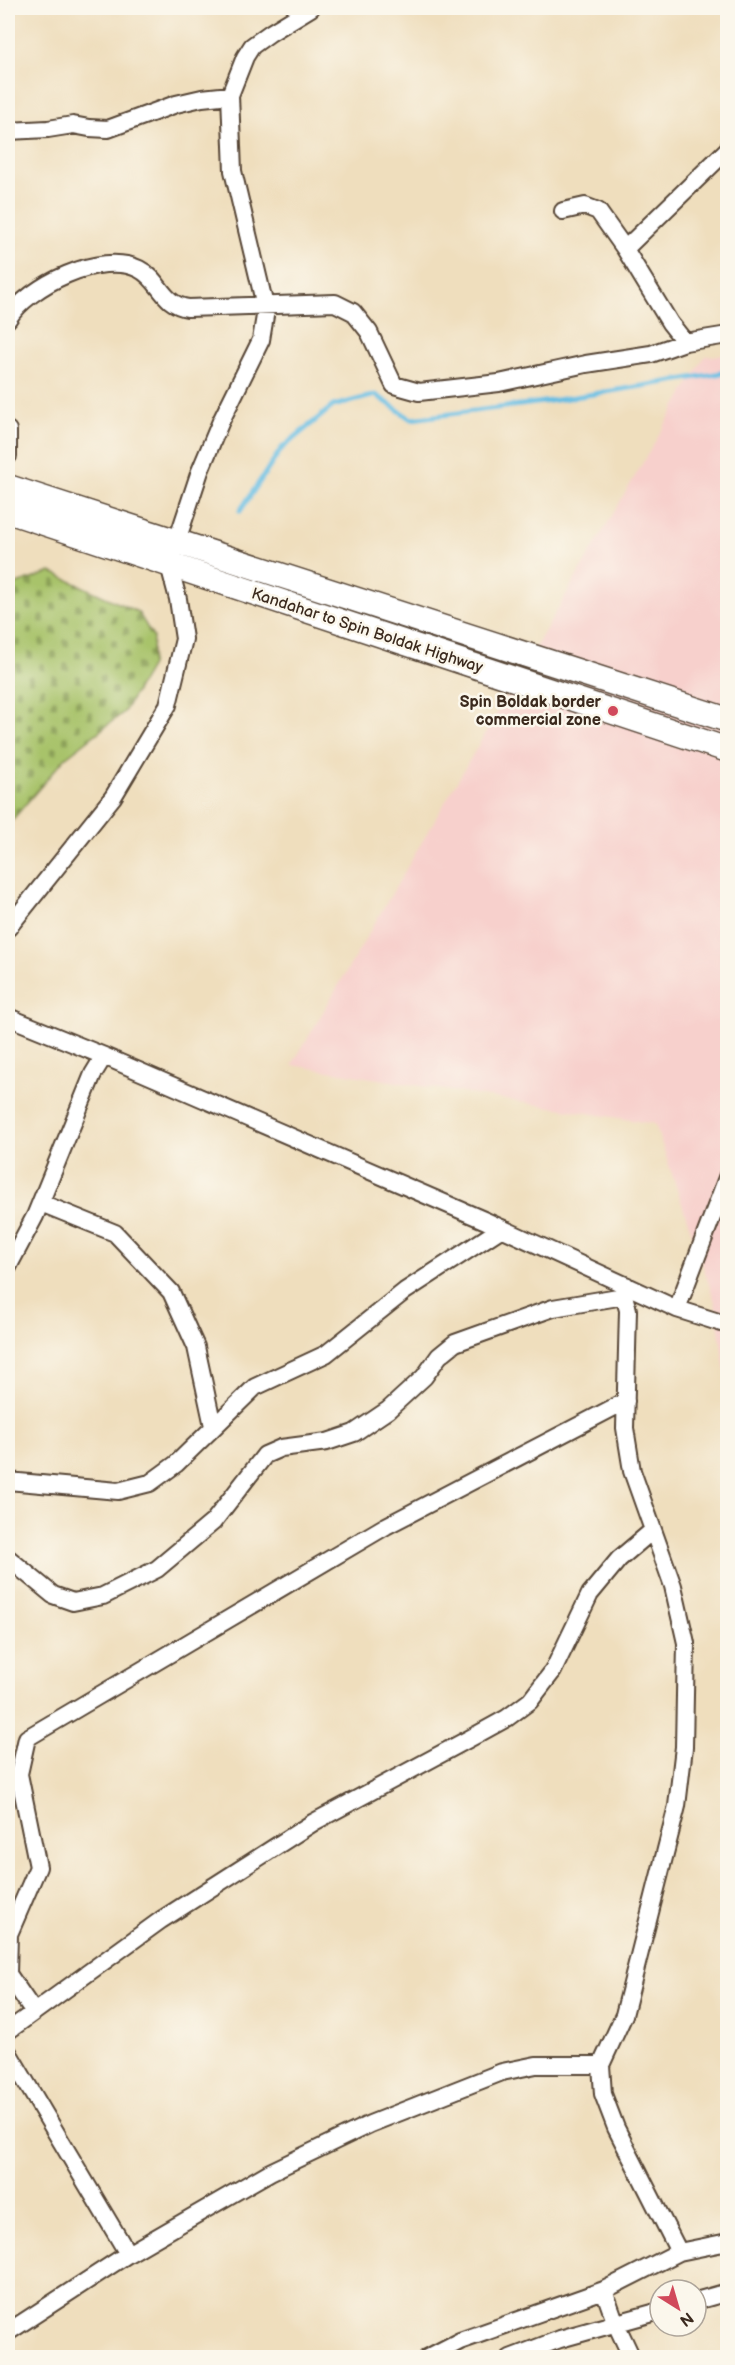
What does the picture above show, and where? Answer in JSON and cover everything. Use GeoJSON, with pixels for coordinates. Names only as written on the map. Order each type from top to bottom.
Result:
{"type":"FeatureCollection","features":[{"type":"Feature","properties":{"kind":"highway","name":"Kandahar to Spin Boldak Highway"},"geometry":{"type":"LineString","coordinates":[[8,487],[728,720]]}},
{"type":"Feature","properties":{"kind":"highway","name":"Kandahar to Spin Boldak Highway"},"geometry":{"type":"LineString","coordinates":[[8,511],[728,750]]}},
{"type":"Feature","properties":{"kind":"street"},"geometry":{"type":"LineString","coordinates":[[8,928],[113,797],[168,705],[184,639],[178,599],[169,565],[200,471],[221,421],[261,340],[266,320],[265,306],[233,171],[230,96],[245,57],[252,46],[311,8]]}},
{"type":"Feature","properties":{"kind":"street"},"geometry":{"type":"LineString","coordinates":[[8,131],[48,129],[73,124],[108,129],[176,104],[202,98],[230,96]]}},
{"type":"Feature","properties":{"kind":"street"},"geometry":{"type":"LineString","coordinates":[[625,249],[728,149]]}},
{"type":"Feature","properties":{"kind":"street"},"geometry":{"type":"LineString","coordinates":[[563,211],[585,206],[598,211],[625,249],[670,323],[685,342]]}},
{"type":"Feature","properties":{"kind":"street"},"geometry":{"type":"LineString","coordinates":[[8,319],[27,295],[41,287],[80,270],[108,264],[128,265],[140,269],[153,279],[168,301],[176,306],[188,308],[335,303],[353,312],[369,332],[394,385],[419,392],[499,383],[586,364],[651,354],[685,342],[728,335]]}},
{"type":"Feature","properties":{"kind":"street"},"geometry":{"type":"LineString","coordinates":[[8,430],[8,456]]}},
{"type":"Feature","properties":{"kind":"street"},"geometry":{"type":"LineString","coordinates":[[8,1017],[104,1056],[502,1228],[625,1290],[728,1325]]}},
{"type":"Feature","properties":{"kind":"street"},"geometry":{"type":"LineString","coordinates":[[8,1267],[40,1203],[93,1074],[104,1056]]}},
{"type":"Feature","properties":{"kind":"street"},"geometry":{"type":"LineString","coordinates":[[677,1309],[728,1175]]}},
{"type":"Feature","properties":{"kind":"street"},"geometry":{"type":"LineString","coordinates":[[40,1203],[115,1233],[171,1292],[196,1347],[213,1426]]}},
{"type":"Feature","properties":{"kind":"street"},"geometry":{"type":"LineString","coordinates":[[8,1482],[118,1491],[150,1483],[176,1464],[255,1387],[326,1354],[405,1291],[502,1228]]}},
{"type":"Feature","properties":{"kind":"street"},"geometry":{"type":"LineString","coordinates":[[625,1290],[628,1310],[625,1428],[632,1471],[673,1586],[686,1643],[684,1747],[677,1806],[624,2015],[601,2065],[603,2094],[615,2128],[680,2252]]}},
{"type":"Feature","properties":{"kind":"street"},"geometry":{"type":"LineString","coordinates":[[8,1558],[53,1595],[73,1602],[103,1596],[157,1569],[213,1522],[265,1455],[281,1448],[327,1442],[354,1433],[388,1410],[424,1377],[439,1356],[455,1343],[553,1308],[625,1290]]}},
{"type":"Feature","properties":{"kind":"street"},"geometry":{"type":"LineString","coordinates":[[34,2012],[8,1974],[9,1934],[38,1867],[19,1774],[27,1738],[387,1526],[626,1401]]}},
{"type":"Feature","properties":{"kind":"street"},"geometry":{"type":"LineString","coordinates":[[8,2031],[161,1920],[314,1822],[498,1723],[530,1701],[553,1671],[590,1594],[619,1559],[652,1531]]}},
{"type":"Feature","properties":{"kind":"street"},"geometry":{"type":"LineString","coordinates":[[8,2052],[128,2254]]}},
{"type":"Feature","properties":{"kind":"street"},"geometry":{"type":"LineString","coordinates":[[8,2332],[128,2254],[270,2172],[370,2124],[501,2072],[536,2065],[601,2065]]}},
{"type":"Feature","properties":{"kind":"street"},"geometry":{"type":"LineString","coordinates":[[427,2358],[460,2341],[604,2290],[680,2252],[728,2242]]}},
{"type":"Feature","properties":{"kind":"street"},"geometry":{"type":"LineString","coordinates":[[604,2290],[616,2324],[632,2358]]}},
{"type":"Feature","properties":{"kind":"street"},"geometry":{"type":"LineString","coordinates":[[708,2298],[728,2292]]}},
{"type":"Feature","properties":{"kind":"street"},"geometry":{"type":"LineString","coordinates":[[510,2358],[560,2339],[648,2315]]}},
{"type":"Feature","properties":{"kind":"shaded area","name":"Spin Boldak border commercial zone"},"geometry":{"type":"Polygon","coordinates":[[[727,355],[727,1386],[715,1302],[655,1124],[292,1065],[705,356],[727,355]]]}},
{"type":"Feature","properties":{"kind":"green space"},"geometry":{"type":"Polygon","coordinates":[[[51,572],[138,612],[153,637],[151,665],[124,712],[65,758],[8,825],[8,587],[51,572]]]}},
{"type":"Feature","properties":{"kind":"waterway"},"geometry":{"type":"LineString","coordinates":[[240,511],[282,448],[333,406],[376,395],[411,419],[544,402],[728,372]]}},
{"type":"Feature","properties":{"kind":"place","name":"Spin Boldak border commercial zone"},"geometry":{"type":"Point","coordinates":[613,711]}}]}
